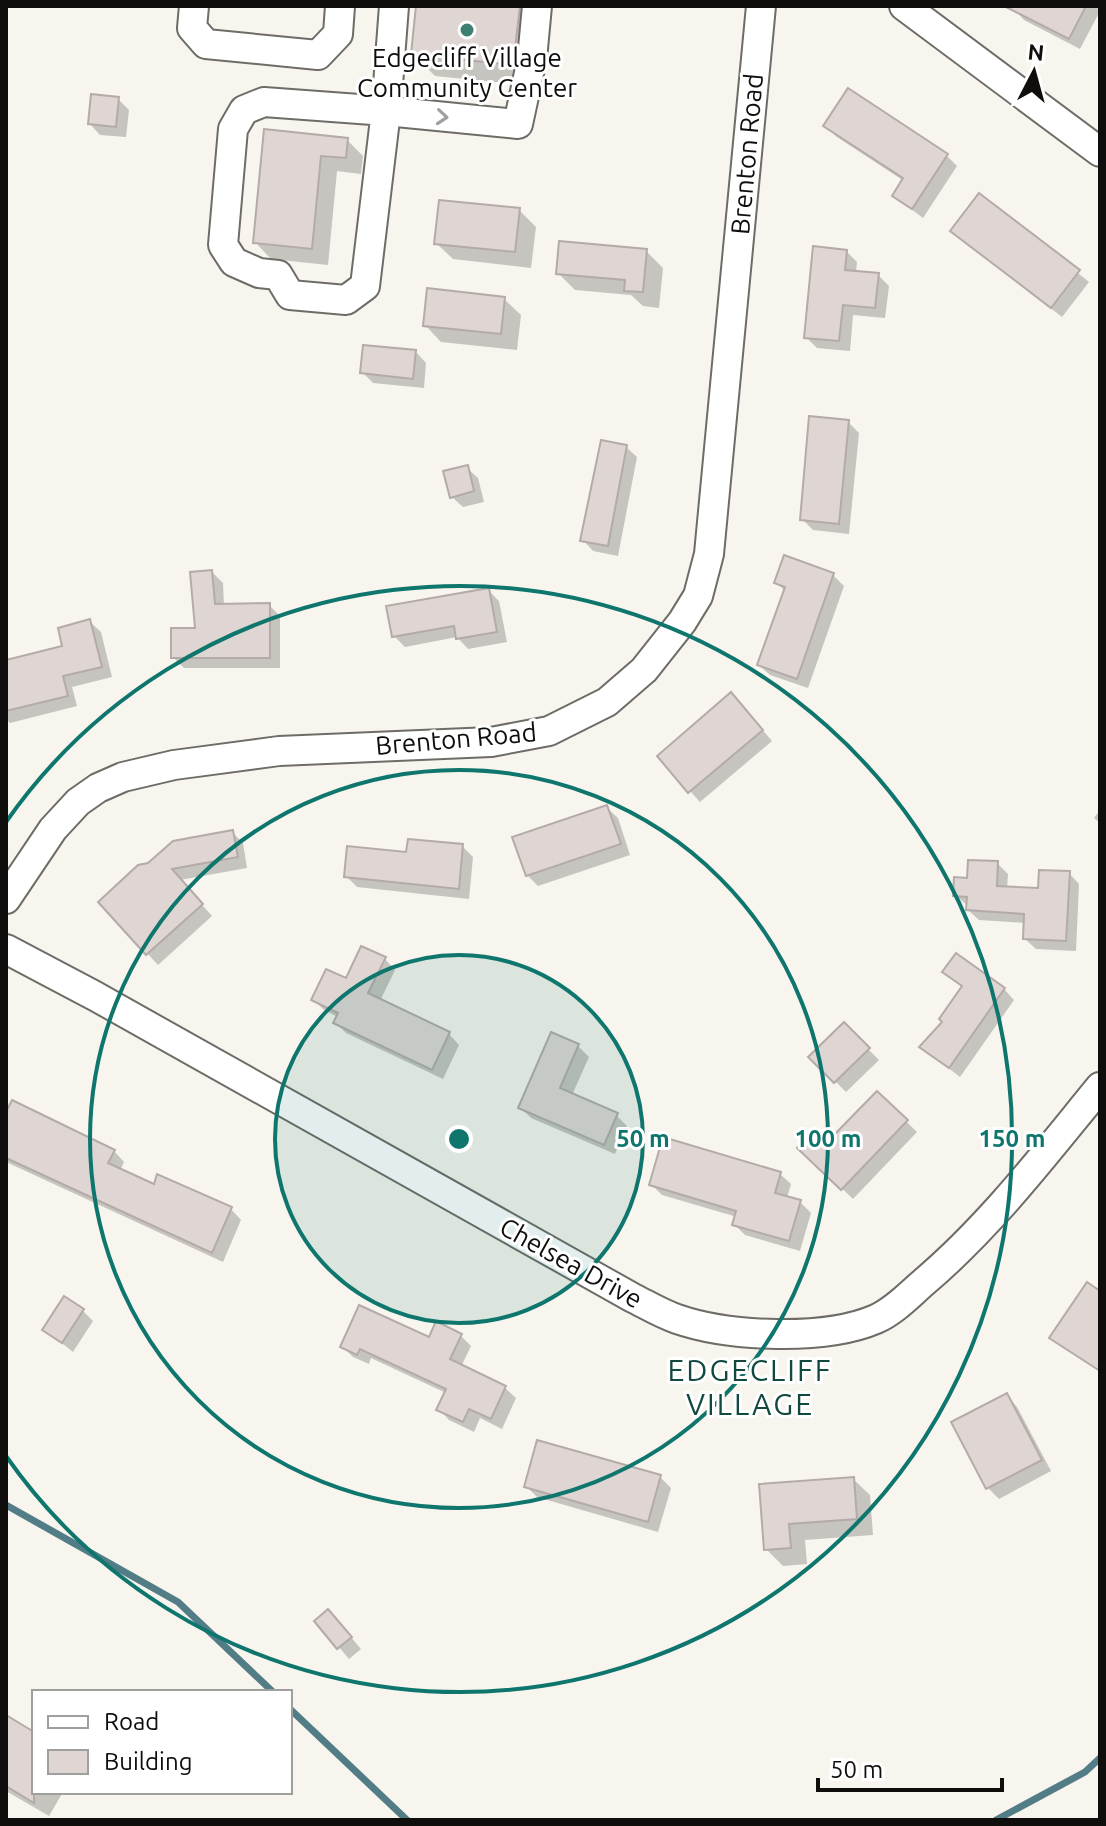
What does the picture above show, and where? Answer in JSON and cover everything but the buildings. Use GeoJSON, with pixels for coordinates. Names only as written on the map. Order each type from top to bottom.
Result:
{"type":"FeatureCollection","features":[{"type":"Feature","properties":{"kind":"street"},"geometry":{"type":"LineString","coordinates":[[194,6],[192,28],[206,44],[318,55],[338,34],[340,6]]}},
{"type":"Feature","properties":{"kind":"street"},"geometry":{"type":"LineString","coordinates":[[394,6],[386,111],[365,286],[346,300],[290,295],[278,275],[259,273],[234,262],[223,245],[233,129],[244,110],[264,102],[386,111],[518,124],[532,59],[537,6]]}},
{"type":"Feature","properties":{"kind":"street","name":"Brenton Road"},"geometry":{"type":"LineString","coordinates":[[6,899],[53,829],[78,802],[98,788],[123,777],[174,765],[279,751],[491,742],[549,731],[607,702],[644,670],[682,622],[698,596],[709,554],[761,6]]}},
{"type":"Feature","properties":{"kind":"street"},"geometry":{"type":"LineString","coordinates":[[904,6],[1100,152]]}},
{"type":"Feature","properties":{"kind":"street","name":"Chelsea Drive"},"geometry":{"type":"LineString","coordinates":[[6,949],[622,1292],[675,1319],[703,1326],[770,1333],[828,1333],[874,1320],[892,1310],[943,1266],[1014,1191],[1100,1087]]}},
{"type":"Feature","properties":{"kind":"waterway"},"geometry":{"type":"LineString","coordinates":[[6,1505],[178,1602],[271,1690]]}},
{"type":"Feature","properties":{"kind":"waterway"},"geometry":{"type":"LineString","coordinates":[[292,1711],[407,1820]]}},
{"type":"Feature","properties":{"kind":"waterway"},"geometry":{"type":"LineString","coordinates":[[996,1820],[1085,1772],[1100,1758]]}},
{"type":"Feature","properties":{"kind":"place","name":"Edgecliff Village Community Center"},"geometry":{"type":"Point","coordinates":[467,30]}},
{"type":"Feature","properties":{"kind":"district","name":"EDGECLIFF VILLAGE"},"geometry":{"type":"Point","coordinates":[750,1388]}}]}
